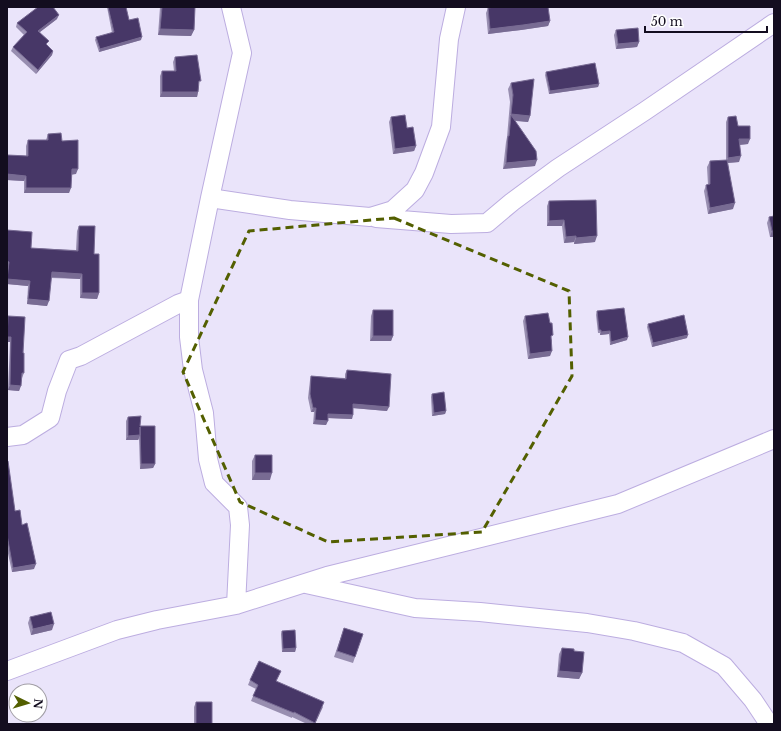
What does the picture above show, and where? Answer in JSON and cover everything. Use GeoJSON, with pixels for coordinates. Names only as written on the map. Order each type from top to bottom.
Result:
{"type":"FeatureCollection","features":[{"type":"Feature","properties":{"kind":"street"},"geometry":{"type":"LineString","coordinates":[[231,7],[242,53],[189,300],[189,337],[193,370],[204,413],[208,459],[214,483],[238,507],[240,526],[236,605]]}},
{"type":"Feature","properties":{"kind":"street"},"geometry":{"type":"LineString","coordinates":[[370,217],[392,210],[415,190],[424,173],[441,127],[449,39],[456,7]]}},
{"type":"Feature","properties":{"kind":"street"},"geometry":{"type":"LineString","coordinates":[[210,198],[290,210],[451,224],[487,223],[512,202],[558,168],[774,23]]}},
{"type":"Feature","properties":{"kind":"street"},"geometry":{"type":"LineString","coordinates":[[7,437],[24,435],[50,418],[57,391],[69,360],[81,356],[178,304],[189,300]]}},
{"type":"Feature","properties":{"kind":"street"},"geometry":{"type":"LineString","coordinates":[[7,670],[117,630],[157,620],[236,605],[302,583],[618,504],[774,439]]}},
{"type":"Feature","properties":{"kind":"street"},"geometry":{"type":"LineString","coordinates":[[302,583],[415,608],[480,612],[587,623],[634,631],[683,643],[724,666],[753,700],[769,724]]}},
{"type":"Feature","properties":{"kind":"highlighted area"},"geometry":{"type":"Polygon","coordinates":[[[394,218],[569,291],[572,376],[482,532],[328,542],[240,502],[183,372],[249,231],[394,218]]]}},
{"type":"Feature","properties":{"kind":"building"},"geometry":{"type":"Polygon","coordinates":[[[38,7],[53,7],[59,15],[38,31],[49,41],[46,44],[53,51],[38,70],[13,47],[27,32],[17,23],[38,7]]]}},
{"type":"Feature","properties":{"kind":"building"},"geometry":{"type":"Polygon","coordinates":[[[108,7],[126,7],[129,20],[138,18],[142,37],[100,49],[96,37],[114,32],[108,7]]]}},
{"type":"Feature","properties":{"kind":"building"},"geometry":{"type":"Polygon","coordinates":[[[162,7],[195,7],[194,30],[160,29],[162,7]]]}},
{"type":"Feature","properties":{"kind":"building"},"geometry":{"type":"Polygon","coordinates":[[[548,7],[550,21],[490,29],[488,8],[548,7]]]}},
{"type":"Feature","properties":{"kind":"building"},"geometry":{"type":"Polygon","coordinates":[[[638,28],[639,42],[618,44],[616,30],[638,28]]]}},
{"type":"Feature","properties":{"kind":"building"},"geometry":{"type":"Polygon","coordinates":[[[197,55],[201,81],[199,81],[198,92],[162,92],[162,71],[176,71],[175,57],[197,55]]]}},
{"type":"Feature","properties":{"kind":"building"},"geometry":{"type":"Polygon","coordinates":[[[595,63],[599,84],[550,91],[546,72],[595,63]]]}},
{"type":"Feature","properties":{"kind":"building"},"geometry":{"type":"Polygon","coordinates":[[[534,79],[530,116],[511,114],[513,95],[511,83],[534,79]]]}},
{"type":"Feature","properties":{"kind":"building"},"geometry":{"type":"Polygon","coordinates":[[[405,115],[407,128],[413,127],[416,146],[395,149],[391,117],[405,115]]]}},
{"type":"Feature","properties":{"kind":"building"},"geometry":{"type":"Polygon","coordinates":[[[511,115],[536,151],[537,160],[506,163],[511,115]]]}},
{"type":"Feature","properties":{"kind":"building"},"geometry":{"type":"Polygon","coordinates":[[[736,116],[738,126],[750,126],[750,139],[739,139],[741,156],[728,158],[728,117],[736,116]]]}},
{"type":"Feature","properties":{"kind":"building"},"geometry":{"type":"Polygon","coordinates":[[[61,133],[62,141],[78,140],[78,169],[72,169],[71,188],[26,188],[26,176],[7,174],[7,155],[28,156],[28,140],[48,140],[48,134],[61,133]]]}},
{"type":"Feature","properties":{"kind":"building"},"geometry":{"type":"Polygon","coordinates":[[[727,160],[735,203],[710,208],[706,185],[710,184],[710,161],[727,160]]]}},
{"type":"Feature","properties":{"kind":"building"},"geometry":{"type":"Polygon","coordinates":[[[596,200],[597,236],[576,238],[576,236],[566,237],[564,220],[549,221],[549,201],[596,200]]]}},
{"type":"Feature","properties":{"kind":"building"},"geometry":{"type":"Polygon","coordinates":[[[774,216],[774,231],[772,231],[769,217],[774,216]]]}},
{"type":"Feature","properties":{"kind":"building"},"geometry":{"type":"Polygon","coordinates":[[[79,226],[95,226],[94,254],[99,254],[99,293],[82,293],[82,274],[52,272],[49,301],[28,299],[30,281],[7,279],[9,262],[7,261],[7,230],[32,232],[31,248],[78,251],[79,226]]]}},
{"type":"Feature","properties":{"kind":"building"},"geometry":{"type":"Polygon","coordinates":[[[624,308],[628,337],[611,342],[610,331],[601,332],[601,330],[599,330],[597,311],[624,308]]]}},
{"type":"Feature","properties":{"kind":"building"},"geometry":{"type":"Polygon","coordinates":[[[373,310],[393,310],[393,336],[373,336],[373,310]]]}},
{"type":"Feature","properties":{"kind":"building"},"geometry":{"type":"Polygon","coordinates":[[[548,313],[550,323],[552,323],[552,351],[530,354],[525,316],[548,313]]]}},
{"type":"Feature","properties":{"kind":"building"},"geometry":{"type":"Polygon","coordinates":[[[684,315],[688,335],[653,343],[648,324],[684,315]]]}},
{"type":"Feature","properties":{"kind":"building"},"geometry":{"type":"Polygon","coordinates":[[[8,316],[25,317],[23,353],[24,373],[22,373],[21,386],[10,385],[11,337],[7,337],[8,316]]]}},
{"type":"Feature","properties":{"kind":"building"},"geometry":{"type":"Polygon","coordinates":[[[347,370],[391,374],[389,407],[353,404],[353,415],[328,414],[328,421],[315,420],[316,408],[313,408],[310,394],[311,376],[346,379],[347,370]]]}},
{"type":"Feature","properties":{"kind":"building"},"geometry":{"type":"Polygon","coordinates":[[[444,392],[446,411],[434,413],[432,394],[444,392]]]}},
{"type":"Feature","properties":{"kind":"building"},"geometry":{"type":"Polygon","coordinates":[[[141,416],[140,426],[155,426],[155,464],[141,464],[140,427],[140,435],[128,436],[128,417],[141,416]]]}},
{"type":"Feature","properties":{"kind":"building"},"geometry":{"type":"Polygon","coordinates":[[[255,455],[272,455],[272,473],[255,473],[255,455]]]}},
{"type":"Feature","properties":{"kind":"building"},"geometry":{"type":"Polygon","coordinates":[[[7,461],[15,511],[20,510],[22,525],[27,523],[36,564],[13,568],[7,535],[7,461]]]}},
{"type":"Feature","properties":{"kind":"building"},"geometry":{"type":"Polygon","coordinates":[[[51,612],[54,624],[33,629],[30,617],[51,612]]]}},
{"type":"Feature","properties":{"kind":"building"},"geometry":{"type":"Polygon","coordinates":[[[344,628],[363,634],[355,657],[337,651],[344,628]]]}},
{"type":"Feature","properties":{"kind":"building"},"geometry":{"type":"Polygon","coordinates":[[[295,630],[296,648],[283,649],[282,631],[295,630]]]}},
{"type":"Feature","properties":{"kind":"building"},"geometry":{"type":"Polygon","coordinates":[[[562,648],[584,652],[582,673],[559,671],[562,648]]]}},
{"type":"Feature","properties":{"kind":"building"},"geometry":{"type":"Polygon","coordinates":[[[259,661],[281,671],[276,681],[324,702],[315,723],[294,712],[253,696],[258,685],[250,680],[259,661]]]}},
{"type":"Feature","properties":{"kind":"building"},"geometry":{"type":"Polygon","coordinates":[[[196,702],[212,702],[212,724],[196,724],[196,702]]]}}]}
